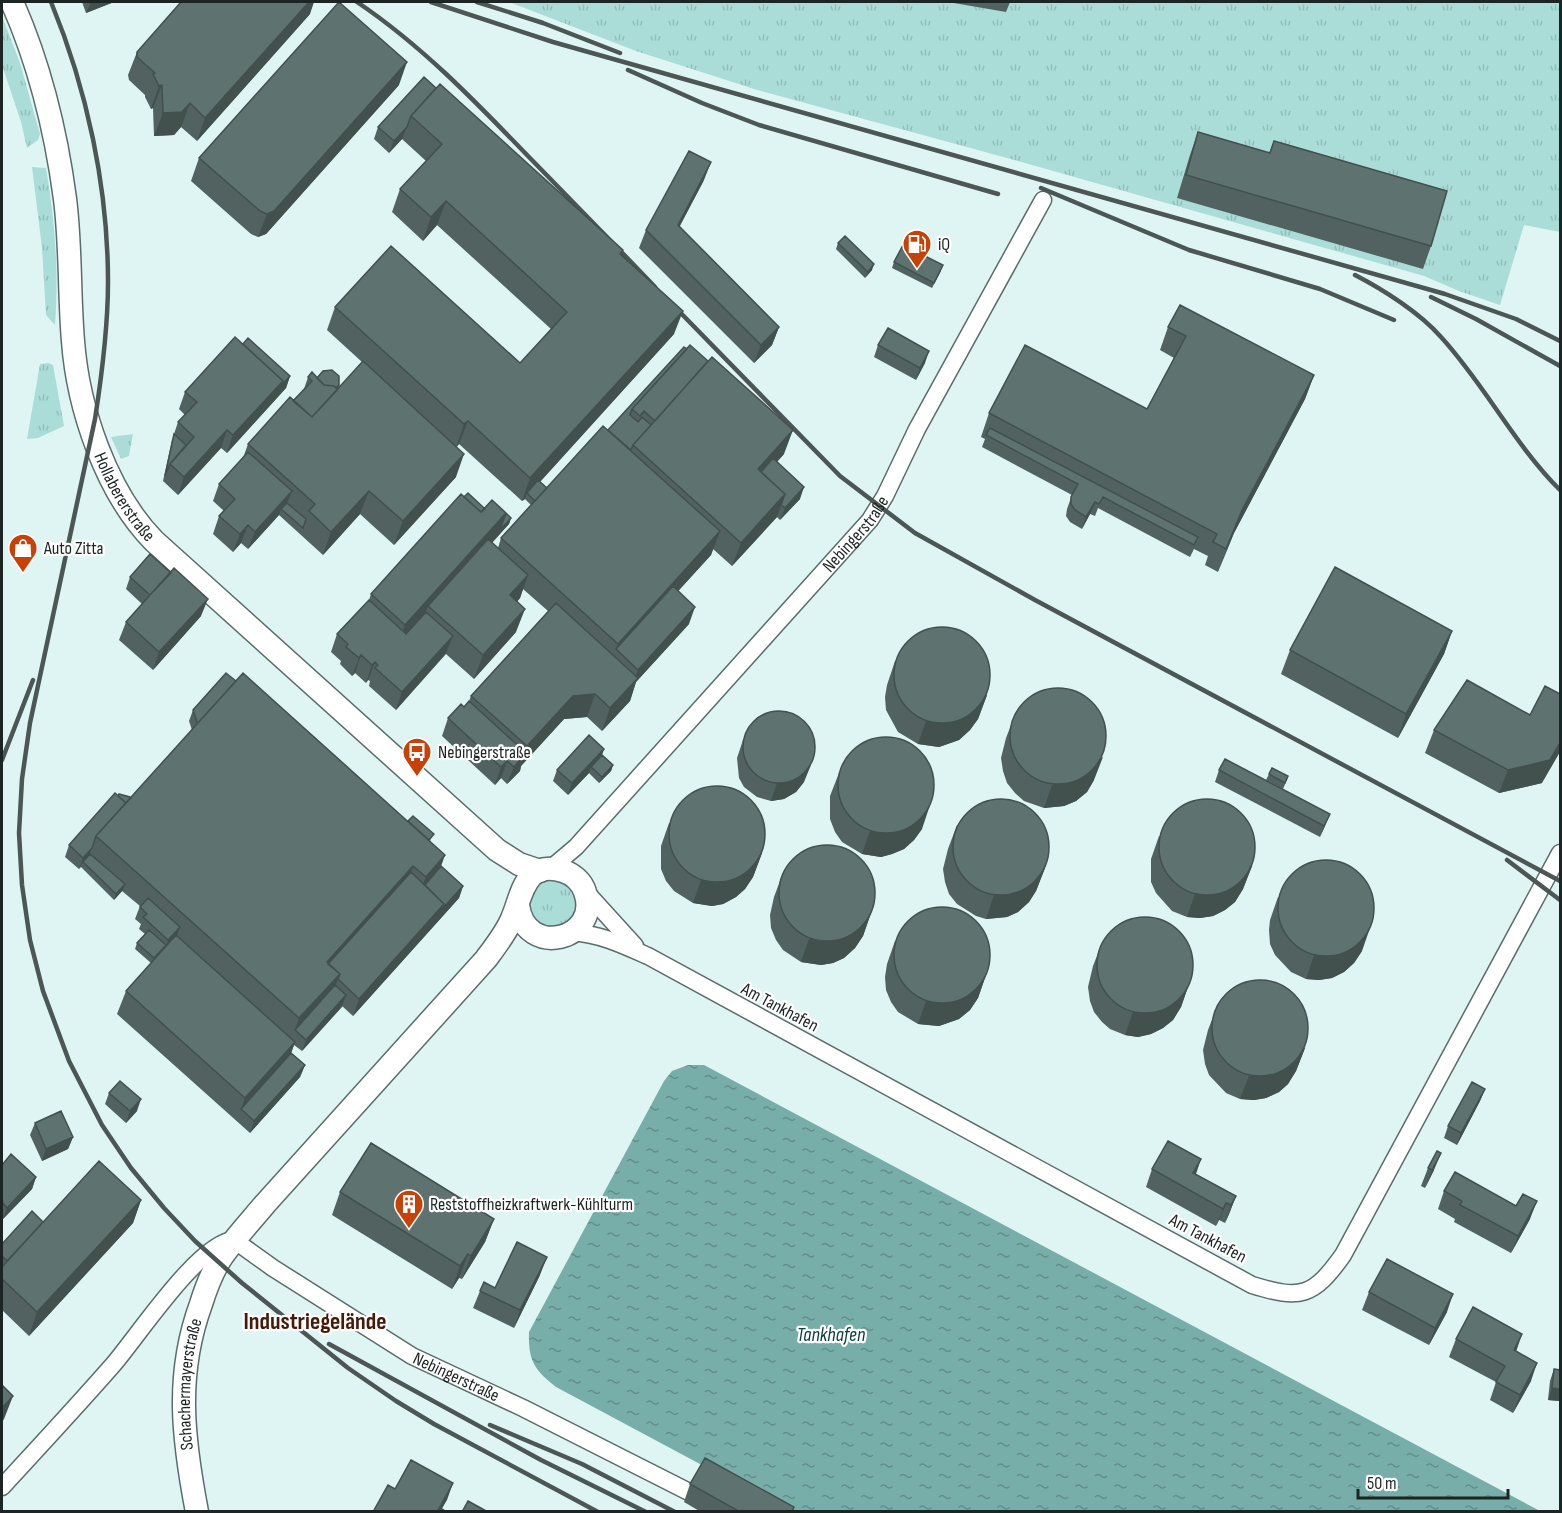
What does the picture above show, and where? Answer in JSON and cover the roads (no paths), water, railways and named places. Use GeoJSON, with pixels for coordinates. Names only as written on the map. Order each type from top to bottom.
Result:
{"type":"FeatureCollection","features":[{"type":"Feature","properties":{"kind":"street","name":"Hollabererstraße"},"geometry":{"type":"LineString","coordinates":[[12,2],[44,89],[59,158],[65,201],[73,341],[78,381],[91,426],[117,490],[135,519],[154,541],[497,850],[519,864],[545,870]]}},
{"type":"Feature","properties":{"kind":"street","name":"Nebingerstraße"},"geometry":{"type":"LineString","coordinates":[[545,870],[576,847],[870,520],[885,496],[917,429],[1043,200]]}},
{"type":"Feature","properties":{"kind":"street"},"geometry":{"type":"LineString","coordinates":[[519,898],[524,924],[539,936],[559,938],[572,932],[585,917],[587,907],[572,861],[576,847]]}},
{"type":"Feature","properties":{"kind":"street","name":"Hollabererstraße"},"geometry":{"type":"LineString","coordinates":[[497,850],[515,874],[519,898]]}},
{"type":"Feature","properties":{"kind":"street","name":"Am Tankhafen"},"geometry":{"type":"LineString","coordinates":[[572,932],[608,939],[648,956],[1252,1285],[1277,1292],[1303,1293],[1326,1279],[1343,1255],[1560,853]]}},
{"type":"Feature","properties":{"kind":"street"},"geometry":{"type":"LineString","coordinates":[[2,1487],[115,1363],[192,1269],[219,1245],[234,1240],[486,959],[502,937],[530,877],[545,870],[565,871],[582,886]]}},
{"type":"Feature","properties":{"kind":"street","name":"Am Tankhafen"},"geometry":{"type":"LineString","coordinates":[[582,886],[621,932],[648,956]]}},
{"type":"Feature","properties":{"kind":"street"},"geometry":{"type":"LineString","coordinates":[[486,959],[517,943],[539,936]]}},
{"type":"Feature","properties":{"kind":"street","name":"Nebingerstraße"},"geometry":{"type":"LineString","coordinates":[[234,1240],[273,1268],[412,1356],[523,1408],[689,1492]]}},
{"type":"Feature","properties":{"kind":"street","name":"Schachermayerstraße"},"geometry":{"type":"LineString","coordinates":[[197,1512],[184,1434],[183,1385],[194,1323],[204,1294],[219,1262],[234,1240]]}},
{"type":"Feature","properties":{"kind":"water","name":"Tankhafen"},"geometry":{"type":"Polygon","coordinates":[[[688,1065],[704,1065],[1540,1511],[788,1511],[556,1387],[542,1375],[531,1357],[529,1332],[664,1081],[672,1071],[688,1065]]]}},
{"type":"Feature","properties":{"kind":"railway"},"geometry":{"type":"LineString","coordinates":[[51,2],[75,69],[93,139],[104,210],[108,282],[104,351],[95,419],[30,723],[22,779],[19,833],[22,885],[30,940],[43,991],[69,1061],[102,1125],[131,1168],[195,1241],[242,1283],[348,1368],[396,1401],[434,1424],[598,1512]]}},
{"type":"Feature","properties":{"kind":"railway"},"geometry":{"type":"LineString","coordinates":[[357,2],[403,36],[467,94],[655,287]]}},
{"type":"Feature","properties":{"kind":"railway"},"geometry":{"type":"LineString","coordinates":[[431,2],[553,42],[1445,294],[1516,319],[1560,341]]}},
{"type":"Feature","properties":{"kind":"railway"},"geometry":{"type":"LineString","coordinates":[[477,2],[543,23],[620,53]]}},
{"type":"Feature","properties":{"kind":"railway"},"geometry":{"type":"LineString","coordinates":[[628,70],[759,125],[998,194]]}},
{"type":"Feature","properties":{"kind":"railway"},"geometry":{"type":"LineString","coordinates":[[1041,188],[1189,250],[1320,289],[1394,320]]}},
{"type":"Feature","properties":{"kind":"railway"},"geometry":{"type":"LineString","coordinates":[[1355,275],[1401,303],[1423,319],[1441,337],[1457,355],[1528,453],[1560,490]]}},
{"type":"Feature","properties":{"kind":"railway"},"geometry":{"type":"LineString","coordinates":[[1431,297],[1476,319],[1560,366]]}},
{"type":"Feature","properties":{"kind":"railway"},"geometry":{"type":"LineString","coordinates":[[670,302],[840,476],[915,533],[1035,600],[1560,881]]}},
{"type":"Feature","properties":{"kind":"railway"},"geometry":{"type":"LineString","coordinates":[[2,760],[33,680]]}},
{"type":"Feature","properties":{"kind":"railway"},"geometry":{"type":"LineString","coordinates":[[1507,860],[1560,900]]}},
{"type":"Feature","properties":{"kind":"railway"},"geometry":{"type":"LineString","coordinates":[[329,1344],[541,1460],[646,1512]]}},
{"type":"Feature","properties":{"kind":"railway"},"geometry":{"type":"LineString","coordinates":[[490,1425],[582,1464],[675,1512]]}},
{"type":"Feature","properties":{"kind":"place","name":"iQ"},"geometry":{"type":"Point","coordinates":[917,270]}},
{"type":"Feature","properties":{"kind":"place","name":"Auto Zitta"},"geometry":{"type":"Point","coordinates":[23,574]}},
{"type":"Feature","properties":{"kind":"place","name":"Nebingerstraße"},"geometry":{"type":"Point","coordinates":[417,778]}},
{"type":"Feature","properties":{"kind":"place","name":"Reststoffheizkraftwerk-Kühlturm"},"geometry":{"type":"Point","coordinates":[409,1230]}},
{"type":"Feature","properties":{"kind":"district","name":"Industriegelände"},"geometry":{"type":"Point","coordinates":[315,1321]}}]}
